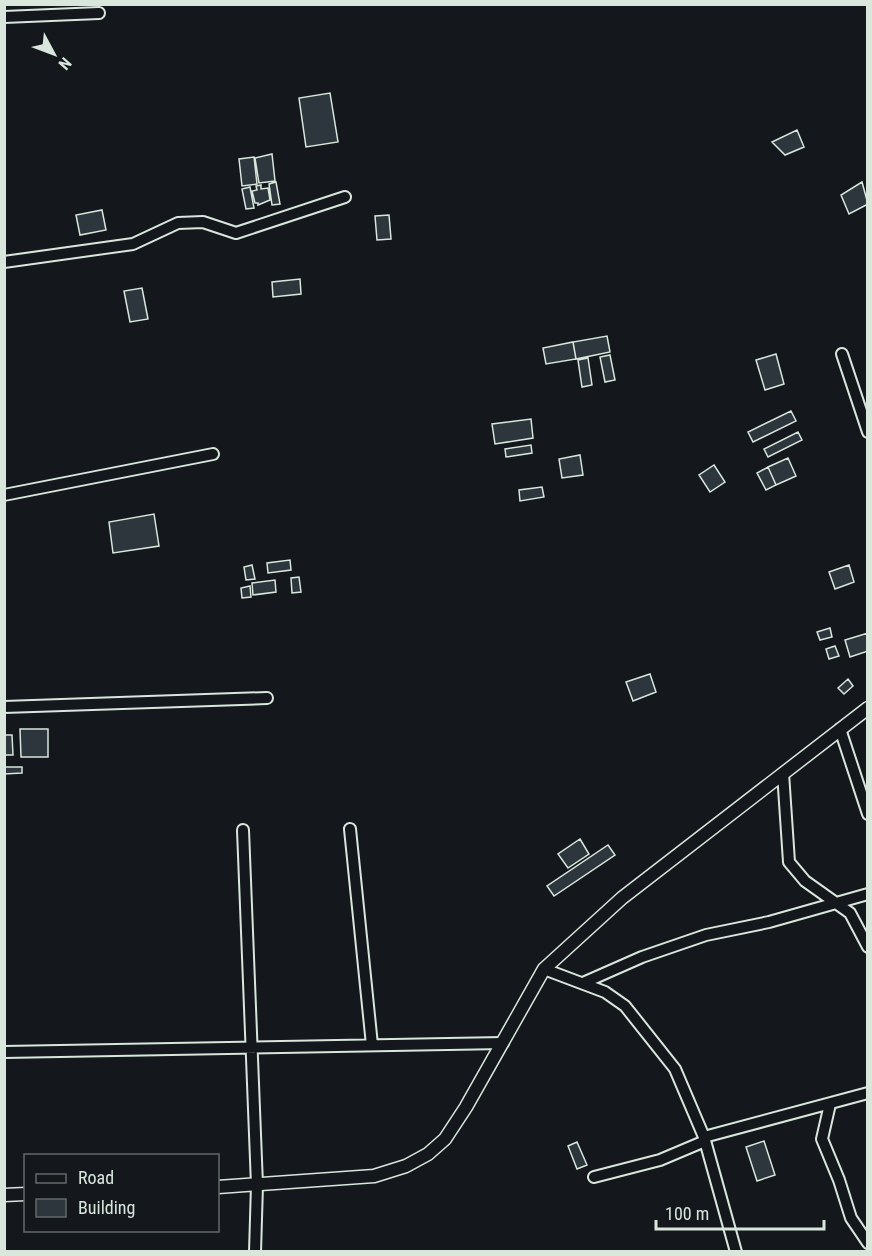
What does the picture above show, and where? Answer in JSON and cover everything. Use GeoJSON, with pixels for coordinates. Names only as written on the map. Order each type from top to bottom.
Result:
{"type":"FeatureCollection","features":[{"type":"Feature","properties":{"kind":"street"},"geometry":{"type":"LineString","coordinates":[[4,17],[99,13]]}},
{"type":"Feature","properties":{"kind":"street"},"geometry":{"type":"LineString","coordinates":[[4,262],[133,244],[178,223],[203,222],[236,233],[345,196]]}},
{"type":"Feature","properties":{"kind":"street"},"geometry":{"type":"LineString","coordinates":[[842,354],[867,432]]}},
{"type":"Feature","properties":{"kind":"street"},"geometry":{"type":"LineString","coordinates":[[4,495],[213,454]]}},
{"type":"Feature","properties":{"kind":"street"},"geometry":{"type":"LineString","coordinates":[[4,707],[267,698]]}},
{"type":"Feature","properties":{"kind":"street"},"geometry":{"type":"LineString","coordinates":[[219,1187],[374,1176],[406,1166],[428,1154],[444,1139],[466,1107],[544,969],[622,898],[867,708]]}},
{"type":"Feature","properties":{"kind":"street"},"geometry":{"type":"LineString","coordinates":[[840,729],[867,814]]}},
{"type":"Feature","properties":{"kind":"street"},"geometry":{"type":"LineString","coordinates":[[783,773],[789,862],[806,881],[850,913],[867,947]]}},
{"type":"Feature","properties":{"kind":"street"},"geometry":{"type":"LineString","coordinates":[[350,829],[372,1046]]}},
{"type":"Feature","properties":{"kind":"street"},"geometry":{"type":"LineString","coordinates":[[243,830],[257,1185],[255,1251]]}},
{"type":"Feature","properties":{"kind":"street"},"geometry":{"type":"LineString","coordinates":[[583,984],[642,957],[706,935],[769,922],[867,894]]}},
{"type":"Feature","properties":{"kind":"street"},"geometry":{"type":"LineString","coordinates":[[544,969],[605,992],[625,1006],[675,1069],[704,1139],[736,1251]]}},
{"type":"Feature","properties":{"kind":"street"},"geometry":{"type":"LineString","coordinates":[[4,1052],[503,1042]]}},
{"type":"Feature","properties":{"kind":"street"},"geometry":{"type":"LineString","coordinates":[[594,1178],[660,1160],[704,1139],[867,1093]]}},
{"type":"Feature","properties":{"kind":"street"},"geometry":{"type":"LineString","coordinates":[[831,1104],[822,1139],[839,1180],[850,1218],[867,1243]]}},
{"type":"Feature","properties":{"kind":"street"},"geometry":{"type":"LineString","coordinates":[[4,1195],[24,1194]]}},
{"type":"Feature","properties":{"kind":"building"},"geometry":{"type":"Polygon","coordinates":[[[330,93],[338,142],[306,147],[299,98],[330,93]]]}},
{"type":"Feature","properties":{"kind":"building"},"geometry":{"type":"Polygon","coordinates":[[[797,130],[804,147],[785,155],[772,142],[797,130]]]}},
{"type":"Feature","properties":{"kind":"building"},"geometry":{"type":"Polygon","coordinates":[[[272,154],[275,181],[259,183],[255,158],[272,154]]]}},
{"type":"Feature","properties":{"kind":"building"},"geometry":{"type":"Polygon","coordinates":[[[254,157],[257,184],[242,186],[239,159],[254,157]]]}},
{"type":"Feature","properties":{"kind":"building"},"geometry":{"type":"Polygon","coordinates":[[[276,182],[280,204],[272,205],[269,184],[276,182]]]}},
{"type":"Feature","properties":{"kind":"building"},"geometry":{"type":"Polygon","coordinates":[[[862,182],[868,204],[849,214],[841,195],[862,182]]]}},
{"type":"Feature","properties":{"kind":"building"},"geometry":{"type":"Polygon","coordinates":[[[261,185],[261,189],[268,188],[270,200],[258,205],[255,203],[252,191],[257,190],[256,186],[261,185]]]}},
{"type":"Feature","properties":{"kind":"building"},"geometry":{"type":"Polygon","coordinates":[[[250,187],[254,208],[246,209],[242,189],[250,187]]]}},
{"type":"Feature","properties":{"kind":"building"},"geometry":{"type":"Polygon","coordinates":[[[102,210],[106,230],[80,235],[76,215],[102,210]]]}},
{"type":"Feature","properties":{"kind":"building"},"geometry":{"type":"Polygon","coordinates":[[[389,215],[391,239],[377,240],[375,216],[389,215]]]}},
{"type":"Feature","properties":{"kind":"building"},"geometry":{"type":"Polygon","coordinates":[[[300,279],[301,294],[273,297],[272,282],[300,279]]]}},
{"type":"Feature","properties":{"kind":"building"},"geometry":{"type":"Polygon","coordinates":[[[142,288],[148,319],[130,322],[124,291],[142,288]]]}},
{"type":"Feature","properties":{"kind":"building"},"geometry":{"type":"Polygon","coordinates":[[[607,336],[610,352],[576,359],[573,342],[607,336]]]}},
{"type":"Feature","properties":{"kind":"building"},"geometry":{"type":"Polygon","coordinates":[[[573,342],[576,359],[546,364],[543,348],[573,342]]]}},
{"type":"Feature","properties":{"kind":"building"},"geometry":{"type":"Polygon","coordinates":[[[776,354],[784,384],[765,390],[756,360],[776,354]]]}},
{"type":"Feature","properties":{"kind":"building"},"geometry":{"type":"Polygon","coordinates":[[[610,355],[615,380],[605,382],[600,357],[610,355]]]}},
{"type":"Feature","properties":{"kind":"building"},"geometry":{"type":"Polygon","coordinates":[[[588,358],[592,385],[582,387],[578,360],[588,358]]]}},
{"type":"Feature","properties":{"kind":"building"},"geometry":{"type":"Polygon","coordinates":[[[791,411],[796,421],[753,442],[748,432],[791,411]]]}},
{"type":"Feature","properties":{"kind":"building"},"geometry":{"type":"Polygon","coordinates":[[[531,419],[533,438],[495,444],[492,424],[531,419]]]}},
{"type":"Feature","properties":{"kind":"building"},"geometry":{"type":"Polygon","coordinates":[[[798,432],[802,440],[768,457],[764,449],[798,432]]]}},
{"type":"Feature","properties":{"kind":"building"},"geometry":{"type":"Polygon","coordinates":[[[531,445],[532,453],[506,457],[505,449],[531,445]]]}},
{"type":"Feature","properties":{"kind":"building"},"geometry":{"type":"Polygon","coordinates":[[[580,455],[583,475],[562,478],[559,459],[580,455]]]}},
{"type":"Feature","properties":{"kind":"building"},"geometry":{"type":"Polygon","coordinates":[[[788,458],[796,476],[776,485],[768,467],[788,458]]]}},
{"type":"Feature","properties":{"kind":"building"},"geometry":{"type":"Polygon","coordinates":[[[714,465],[725,482],[710,492],[699,475],[714,465]]]}},
{"type":"Feature","properties":{"kind":"building"},"geometry":{"type":"Polygon","coordinates":[[[768,467],[776,485],[766,490],[757,473],[768,467]]]}},
{"type":"Feature","properties":{"kind":"building"},"geometry":{"type":"Polygon","coordinates":[[[542,487],[544,497],[520,501],[519,490],[542,487]]]}},
{"type":"Feature","properties":{"kind":"building"},"geometry":{"type":"Polygon","coordinates":[[[154,514],[159,546],[113,553],[109,522],[154,514]]]}},
{"type":"Feature","properties":{"kind":"building"},"geometry":{"type":"Polygon","coordinates":[[[290,560],[291,570],[268,573],[267,563],[290,560]]]}},
{"type":"Feature","properties":{"kind":"building"},"geometry":{"type":"Polygon","coordinates":[[[252,565],[255,579],[246,580],[244,567],[252,565]]]}},
{"type":"Feature","properties":{"kind":"building"},"geometry":{"type":"Polygon","coordinates":[[[849,565],[854,582],[835,589],[829,572],[849,565]]]}},
{"type":"Feature","properties":{"kind":"building"},"geometry":{"type":"Polygon","coordinates":[[[299,577],[301,592],[292,593],[291,578],[299,577]]]}},
{"type":"Feature","properties":{"kind":"building"},"geometry":{"type":"Polygon","coordinates":[[[275,580],[276,592],[253,595],[252,583],[275,580]]]}},
{"type":"Feature","properties":{"kind":"building"},"geometry":{"type":"Polygon","coordinates":[[[250,586],[251,597],[242,598],[241,588],[250,586]]]}},
{"type":"Feature","properties":{"kind":"building"},"geometry":{"type":"Polygon","coordinates":[[[830,628],[832,637],[820,640],[817,632],[830,628]]]}},
{"type":"Feature","properties":{"kind":"building"},"geometry":{"type":"Polygon","coordinates":[[[868,633],[868,651],[850,657],[845,640],[868,633]]]}},
{"type":"Feature","properties":{"kind":"building"},"geometry":{"type":"Polygon","coordinates":[[[835,646],[839,656],[829,659],[826,649],[835,646]]]}},
{"type":"Feature","properties":{"kind":"building"},"geometry":{"type":"Polygon","coordinates":[[[650,674],[656,692],[633,701],[626,682],[650,674]]]}},
{"type":"Feature","properties":{"kind":"building"},"geometry":{"type":"Polygon","coordinates":[[[848,679],[853,686],[844,694],[838,688],[848,679]]]}},
{"type":"Feature","properties":{"kind":"building"},"geometry":{"type":"Polygon","coordinates":[[[20,729],[48,729],[48,757],[21,757],[20,729]]]}},
{"type":"Feature","properties":{"kind":"building"},"geometry":{"type":"Polygon","coordinates":[[[4,735],[12,735],[13,755],[4,755],[4,735]]]}},
{"type":"Feature","properties":{"kind":"building"},"geometry":{"type":"Polygon","coordinates":[[[4,767],[22,767],[22,773],[4,774],[4,767]]]}},
{"type":"Feature","properties":{"kind":"building"},"geometry":{"type":"Polygon","coordinates":[[[580,839],[589,854],[568,868],[558,854],[580,839]]]}},
{"type":"Feature","properties":{"kind":"building"},"geometry":{"type":"Polygon","coordinates":[[[608,845],[615,855],[554,896],[547,886],[608,845]]]}},
{"type":"Feature","properties":{"kind":"building"},"geometry":{"type":"Polygon","coordinates":[[[764,1141],[775,1175],[757,1181],[746,1147],[764,1141]]]}},
{"type":"Feature","properties":{"kind":"building"},"geometry":{"type":"Polygon","coordinates":[[[577,1142],[587,1165],[577,1169],[568,1146],[577,1142]]]}}]}
